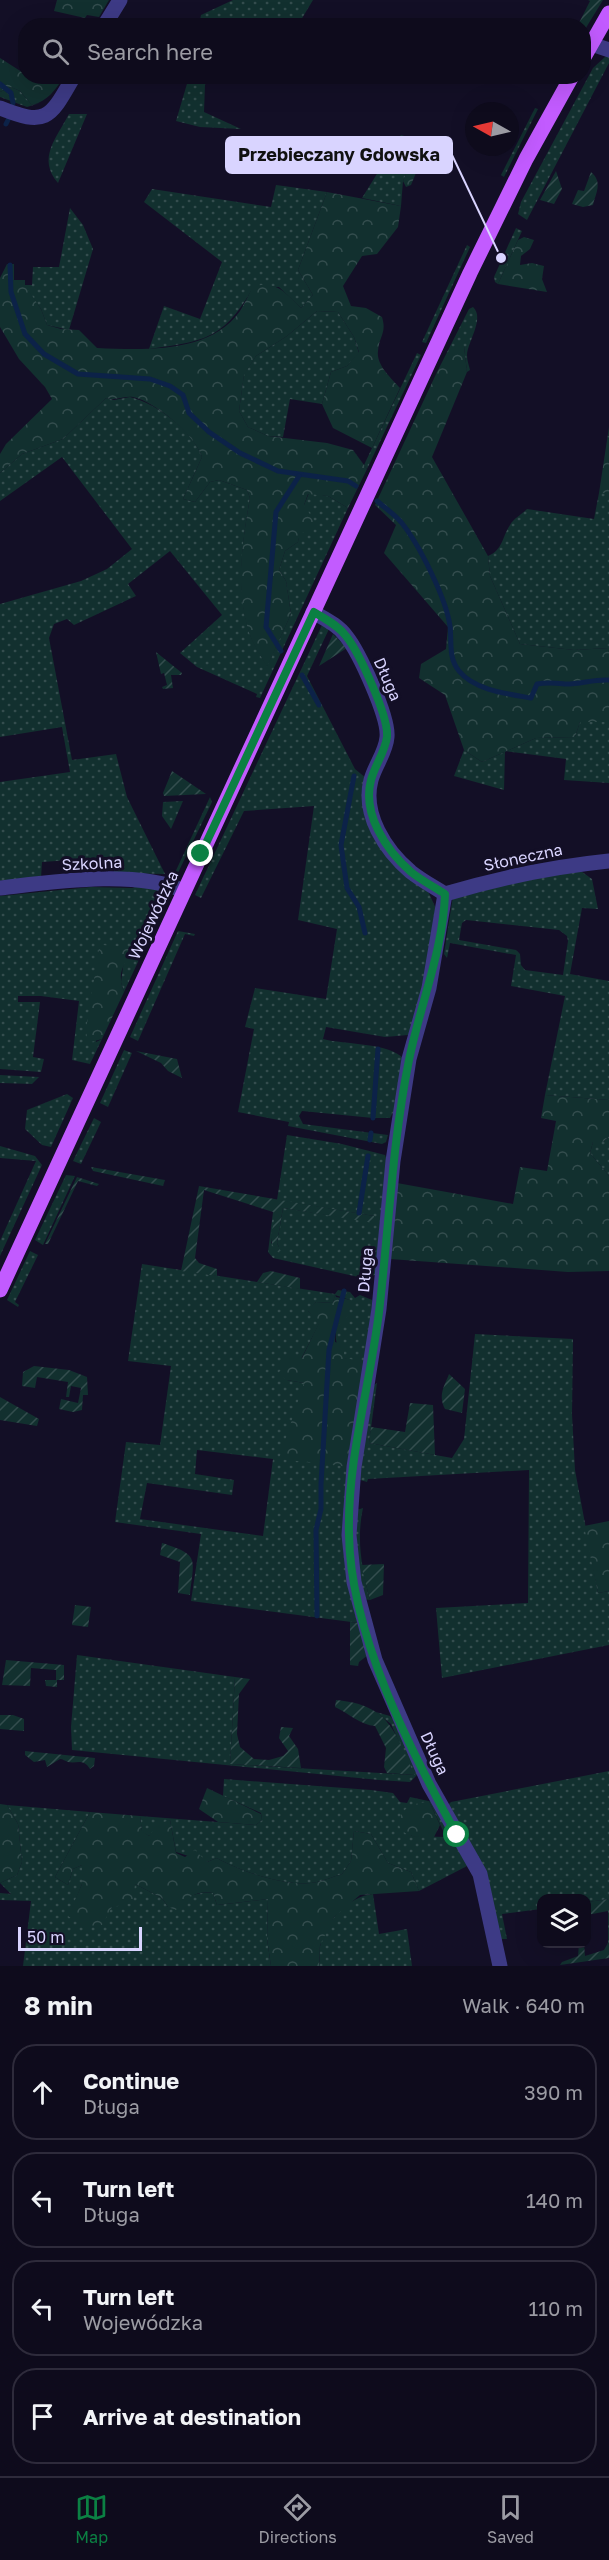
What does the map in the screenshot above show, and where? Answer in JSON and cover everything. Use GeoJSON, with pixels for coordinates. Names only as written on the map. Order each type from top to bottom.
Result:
{"type":"FeatureCollection","features":[{"type":"Feature","properties":{"kind":"main road"},"geometry":{"type":"LineString","coordinates":[[591,44],[609,13]]}},
{"type":"Feature","properties":{"kind":"main road","name":"Wojewódzka"},"geometry":{"type":"LineString","coordinates":[[0,1290],[516,178],[568,84]]}},
{"type":"Feature","properties":{"kind":"street"},"geometry":{"type":"LineString","coordinates":[[109,18],[120,0]]}},
{"type":"Feature","properties":{"kind":"street"},"geometry":{"type":"LineString","coordinates":[[591,51],[609,50]]}},
{"type":"Feature","properties":{"kind":"street"},"geometry":{"type":"LineString","coordinates":[[0,108],[30,119],[46,116],[57,104],[69,84]]}},
{"type":"Feature","properties":{"kind":"street","name":"Długa"},"geometry":{"type":"LineString","coordinates":[[314,612],[336,625],[346,635],[355,649],[384,713],[387,738],[371,780],[369,804],[381,837],[393,854],[412,873],[445,894],[429,988],[409,1059],[393,1161],[379,1309],[354,1467],[349,1535],[354,1582],[375,1660],[429,1784],[480,1874],[500,1966]]}},
{"type":"Feature","properties":{"kind":"street","name":"Słoneczna"},"geometry":{"type":"LineString","coordinates":[[445,894],[516,874],[555,866],[609,861]]}},
{"type":"Feature","properties":{"kind":"street","name":"Szkolna"},"geometry":{"type":"LineString","coordinates":[[0,888],[142,879],[167,883],[184,891]]}},
{"type":"Feature","properties":{"kind":"green space"},"geometry":{"type":"Polygon","coordinates":[[[57,0],[109,0],[99,17],[87,15],[85,18],[54,11],[57,0]]]}},
{"type":"Feature","properties":{"kind":"green space"},"geometry":{"type":"Polygon","coordinates":[[[233,0],[313,0],[302,18],[200,18],[201,15],[233,0]]]}},
{"type":"Feature","properties":{"kind":"green space"},"geometry":{"type":"Polygon","coordinates":[[[588,0],[603,0],[591,20],[582,18],[590,1],[588,0]]]}},
{"type":"Feature","properties":{"kind":"green space"},"geometry":{"type":"Polygon","coordinates":[[[606,56],[609,57],[609,63],[527,220],[518,214],[521,202],[584,84],[591,84],[593,68],[606,56]]]}},
{"type":"Feature","properties":{"kind":"green space"},"geometry":{"type":"Polygon","coordinates":[[[0,58],[18,70],[18,84],[59,84],[47,98],[32,105],[20,91],[11,87],[0,92],[0,58]]]}},
{"type":"Feature","properties":{"kind":"green space"},"geometry":{"type":"Polygon","coordinates":[[[187,84],[206,84],[204,112],[241,129],[200,127],[176,121],[187,84]]]}},
{"type":"Feature","properties":{"kind":"green space"},"geometry":{"type":"Polygon","coordinates":[[[11,87],[20,91],[32,105],[40,103],[27,107],[0,97],[0,92],[11,87]]]}},
{"type":"Feature","properties":{"kind":"green space"},"geometry":{"type":"Polygon","coordinates":[[[535,108],[538,109],[519,147],[519,140],[535,108]]]}},
{"type":"Feature","properties":{"kind":"green space"},"geometry":{"type":"Polygon","coordinates":[[[69,114],[87,114],[58,183],[52,174],[49,157],[54,140],[69,114]]]}},
{"type":"Feature","properties":{"kind":"green space"},"geometry":{"type":"Polygon","coordinates":[[[401,135],[421,141],[403,181],[401,206],[362,198],[401,135]]]}},
{"type":"Feature","properties":{"kind":"green space"},"geometry":{"type":"Polygon","coordinates":[[[422,144],[425,151],[411,185],[406,187],[403,181],[419,145],[422,144]]]}},
{"type":"Feature","properties":{"kind":"green space"},"geometry":{"type":"Polygon","coordinates":[[[511,156],[514,156],[504,177],[501,175],[511,156]]]}},
{"type":"Feature","properties":{"kind":"green space"},"geometry":{"type":"Polygon","coordinates":[[[556,171],[562,189],[554,204],[540,200],[556,171]]]}},
{"type":"Feature","properties":{"kind":"green space"},"geometry":{"type":"Polygon","coordinates":[[[591,172],[598,184],[593,205],[583,207],[572,204],[578,190],[584,191],[591,172]]]}},
{"type":"Feature","properties":{"kind":"green space"},"geometry":{"type":"Polygon","coordinates":[[[276,185],[327,192],[298,270],[313,295],[301,308],[279,287],[254,286],[233,317],[212,334],[199,340],[149,349],[164,306],[200,319],[222,262],[144,202],[152,189],[271,207],[276,185]]]}},
{"type":"Feature","properties":{"kind":"green space"},"geometry":{"type":"Polygon","coordinates":[[[327,192],[401,206],[398,227],[377,254],[362,256],[343,286],[351,306],[366,308],[382,317],[384,327],[379,346],[379,361],[400,388],[372,448],[333,428],[322,404],[331,372],[347,366],[359,352],[354,337],[338,312],[317,311],[287,336],[256,356],[244,375],[239,411],[248,427],[268,436],[327,443],[353,450],[367,469],[348,508],[328,496],[308,494],[304,505],[315,522],[310,531],[300,533],[298,542],[285,551],[279,570],[286,581],[291,614],[267,667],[251,638],[241,586],[242,550],[250,498],[247,490],[219,480],[210,482],[195,502],[183,499],[202,457],[192,439],[163,412],[133,397],[106,398],[63,439],[22,454],[0,473],[0,454],[6,444],[52,399],[45,387],[19,359],[0,327],[0,278],[7,264],[14,264],[14,280],[25,280],[25,285],[41,309],[47,325],[79,330],[97,348],[155,349],[194,342],[227,325],[240,311],[253,286],[269,285],[280,289],[301,308],[313,295],[298,270],[327,192]]]}},
{"type":"Feature","properties":{"kind":"green space"},"geometry":{"type":"Polygon","coordinates":[[[70,208],[83,225],[93,249],[69,330],[47,325],[41,309],[24,285],[32,285],[33,267],[59,267],[70,208]]]}},
{"type":"Feature","properties":{"kind":"green space"},"geometry":{"type":"Polygon","coordinates":[[[516,228],[522,231],[498,284],[494,277],[516,228]]]}},
{"type":"Feature","properties":{"kind":"green space"},"geometry":{"type":"Polygon","coordinates":[[[524,237],[534,240],[530,249],[521,256],[520,265],[532,263],[544,266],[542,279],[547,292],[498,284],[518,240],[524,237]]]}},
{"type":"Feature","properties":{"kind":"green space"},"geometry":{"type":"Polygon","coordinates":[[[467,245],[470,247],[426,343],[422,342],[467,245]]]}},
{"type":"Feature","properties":{"kind":"green space"},"geometry":{"type":"Polygon","coordinates":[[[473,307],[477,323],[467,355],[470,370],[467,372],[464,346],[437,372],[469,309],[473,307]]]}},
{"type":"Feature","properties":{"kind":"green space"},"geometry":{"type":"Polygon","coordinates":[[[317,311],[338,312],[354,337],[359,353],[347,366],[331,372],[322,404],[290,399],[283,437],[268,436],[248,427],[239,411],[244,374],[256,356],[287,336],[317,311]]]}},
{"type":"Feature","properties":{"kind":"green space"},"geometry":{"type":"Polygon","coordinates":[[[457,344],[464,346],[467,372],[432,457],[488,556],[490,576],[520,644],[574,650],[609,648],[609,722],[580,722],[575,737],[536,738],[482,762],[464,750],[445,695],[419,678],[421,664],[446,649],[448,627],[384,553],[396,525],[375,505],[437,372],[457,344]]]}},
{"type":"Feature","properties":{"kind":"green space"},"geometry":{"type":"Polygon","coordinates":[[[417,353],[421,355],[367,469],[364,465],[417,353]]]}},
{"type":"Feature","properties":{"kind":"green space"},"geometry":{"type":"Polygon","coordinates":[[[130,397],[162,412],[191,437],[197,447],[202,457],[183,499],[195,502],[210,482],[219,480],[247,490],[250,498],[241,568],[243,603],[251,637],[267,666],[291,614],[286,581],[279,570],[285,551],[298,542],[304,505],[309,493],[328,496],[348,508],[260,698],[256,697],[257,694],[197,667],[180,653],[222,615],[170,551],[128,584],[136,596],[74,625],[67,619],[54,624],[49,638],[72,760],[116,754],[127,797],[165,874],[114,873],[113,857],[42,862],[41,878],[0,883],[0,782],[70,772],[62,727],[0,737],[0,604],[81,581],[107,569],[132,549],[62,457],[0,501],[0,473],[22,454],[63,439],[106,398],[114,400],[130,397]]]}},
{"type":"Feature","properties":{"kind":"green space"},"geometry":{"type":"Polygon","coordinates":[[[609,427],[609,493],[599,493],[609,427]]]}},
{"type":"Feature","properties":{"kind":"green space"},"geometry":{"type":"Polygon","coordinates":[[[599,493],[609,493],[609,648],[574,650],[520,644],[490,576],[488,556],[497,550],[511,523],[527,509],[594,519],[599,493]]]}},
{"type":"Feature","properties":{"kind":"green space"},"geometry":{"type":"Polygon","coordinates":[[[322,625],[329,629],[307,676],[355,769],[366,778],[370,815],[427,889],[438,913],[413,1027],[408,1035],[385,1037],[326,1027],[323,1039],[377,1047],[404,1059],[395,1109],[390,1118],[302,1111],[299,1116],[303,1124],[388,1135],[386,1142],[382,1144],[288,1126],[289,1122],[238,1112],[254,1029],[245,1027],[255,988],[326,999],[337,929],[298,920],[314,806],[244,811],[201,898],[195,895],[322,625]]]}},
{"type":"Feature","properties":{"kind":"green space"},"geometry":{"type":"Polygon","coordinates":[[[333,634],[347,648],[319,666],[333,634]]]}},
{"type":"Feature","properties":{"kind":"green space"},"geometry":{"type":"Polygon","coordinates":[[[156,652],[182,673],[171,675],[173,688],[163,689],[162,687],[167,685],[164,673],[161,674],[156,652]]]}},
{"type":"Feature","properties":{"kind":"green space"},"geometry":{"type":"Polygon","coordinates":[[[580,722],[609,722],[609,783],[564,780],[566,759],[506,751],[536,738],[575,737],[580,722]]]}},
{"type":"Feature","properties":{"kind":"green space"},"geometry":{"type":"Polygon","coordinates":[[[464,750],[482,762],[505,752],[504,790],[454,776],[464,750]]]}},
{"type":"Feature","properties":{"kind":"green space"},"geometry":{"type":"Polygon","coordinates":[[[172,771],[206,794],[164,796],[163,793],[172,771]]]}},
{"type":"Feature","properties":{"kind":"green space"},"geometry":{"type":"Polygon","coordinates":[[[210,797],[212,802],[176,877],[173,877],[210,797]]]}},
{"type":"Feature","properties":{"kind":"green space"},"geometry":{"type":"Polygon","coordinates":[[[183,801],[171,829],[162,816],[163,802],[183,801]]]}},
{"type":"Feature","properties":{"kind":"green space"},"geometry":{"type":"Polygon","coordinates":[[[578,869],[592,879],[598,909],[582,908],[570,974],[609,981],[609,1100],[545,1095],[565,996],[511,986],[516,955],[450,943],[447,958],[444,954],[453,896],[578,869]],[[466,920],[462,923],[459,940],[516,950],[520,954],[521,965],[525,970],[563,975],[568,941],[567,936],[559,930],[466,920]]]}},
{"type":"Feature","properties":{"kind":"green space"},"geometry":{"type":"Polygon","coordinates":[[[140,884],[170,893],[124,992],[121,982],[124,960],[99,949],[96,1042],[102,1039],[90,1064],[72,1060],[79,1001],[41,996],[18,996],[18,1002],[40,1002],[33,1057],[44,1059],[41,1072],[0,1069],[0,896],[91,887],[133,888],[140,884]]]}},
{"type":"Feature","properties":{"kind":"green space"},"geometry":{"type":"Polygon","coordinates":[[[178,931],[195,934],[194,936],[185,934],[138,1041],[130,1037],[178,931]]]}},
{"type":"Feature","properties":{"kind":"green space"},"geometry":{"type":"Polygon","coordinates":[[[103,945],[124,947],[130,950],[121,974],[124,992],[102,1039],[91,1042],[87,1038],[86,1029],[99,949],[103,945]]]}},
{"type":"Feature","properties":{"kind":"green space"},"geometry":{"type":"Polygon","coordinates":[[[124,1050],[132,1053],[108,1107],[100,1103],[124,1050]]]}},
{"type":"Feature","properties":{"kind":"green space"},"geometry":{"type":"Polygon","coordinates":[[[136,1051],[177,1059],[182,1078],[168,1071],[161,1063],[136,1051]]]}},
{"type":"Feature","properties":{"kind":"green space"},"geometry":{"type":"Polygon","coordinates":[[[0,1075],[39,1077],[32,1084],[0,1083],[0,1075]]]}},
{"type":"Feature","properties":{"kind":"green space"},"geometry":{"type":"Polygon","coordinates":[[[67,1094],[73,1098],[51,1147],[42,1145],[25,1129],[27,1110],[67,1094]]]}},
{"type":"Feature","properties":{"kind":"green space"},"geometry":{"type":"Polygon","coordinates":[[[545,1095],[609,1100],[609,1136],[603,1142],[593,1142],[590,1153],[609,1176],[609,1271],[568,1272],[390,1259],[397,1183],[513,1204],[520,1167],[547,1171],[556,1121],[541,1118],[545,1095]]]}},
{"type":"Feature","properties":{"kind":"green space"},"geometry":{"type":"Polygon","coordinates":[[[94,1118],[101,1122],[81,1164],[73,1161],[94,1118]]]}},
{"type":"Feature","properties":{"kind":"green space"},"geometry":{"type":"Polygon","coordinates":[[[287,1135],[342,1144],[385,1155],[389,1165],[378,1270],[375,1275],[363,1278],[273,1258],[268,1252],[273,1212],[276,1214],[271,1243],[279,1247],[277,1243],[283,1208],[374,1222],[374,1216],[277,1200],[287,1135]]]}},
{"type":"Feature","properties":{"kind":"green space"},"geometry":{"type":"Polygon","coordinates":[[[609,1136],[609,1176],[590,1153],[593,1142],[603,1142],[609,1136]]]}},
{"type":"Feature","properties":{"kind":"green space"},"geometry":{"type":"Polygon","coordinates":[[[0,1146],[35,1156],[42,1165],[0,1256],[0,1241],[36,1161],[0,1158],[0,1146]]]}},
{"type":"Feature","properties":{"kind":"green space"},"geometry":{"type":"Polygon","coordinates":[[[91,1167],[165,1180],[163,1186],[93,1171],[91,1167]]]}},
{"type":"Feature","properties":{"kind":"green space"},"geometry":{"type":"Polygon","coordinates":[[[66,1175],[75,1176],[43,1245],[35,1240],[66,1175]]]}},
{"type":"Feature","properties":{"kind":"green space"},"geometry":{"type":"Polygon","coordinates":[[[77,1177],[99,1184],[97,1186],[78,1181],[48,1244],[45,1244],[77,1177]]]}},
{"type":"Feature","properties":{"kind":"green space"},"geometry":{"type":"Polygon","coordinates":[[[199,1186],[374,1216],[374,1223],[283,1208],[277,1243],[282,1254],[273,1247],[272,1232],[275,1214],[273,1212],[204,1190],[195,1258],[199,1263],[217,1269],[217,1276],[181,1271],[199,1186]]]}},
{"type":"Feature","properties":{"kind":"green space"},"geometry":{"type":"Polygon","coordinates":[[[30,1251],[38,1255],[15,1302],[19,1305],[18,1307],[7,1300],[30,1251]]]}},
{"type":"Feature","properties":{"kind":"green space"},"geometry":{"type":"Polygon","coordinates":[[[142,1264],[335,1294],[338,1290],[350,1292],[355,1298],[360,1295],[372,1300],[374,1308],[364,1386],[351,1360],[343,1358],[336,1341],[336,1328],[350,1300],[335,1295],[333,1303],[316,1302],[308,1311],[320,1322],[287,1380],[304,1383],[350,1467],[359,1623],[191,1601],[201,1534],[115,1522],[126,1442],[160,1445],[171,1366],[128,1361],[142,1264]],[[197,1450],[195,1474],[234,1480],[232,1495],[147,1483],[140,1519],[263,1536],[273,1459],[197,1450]]]}},
{"type":"Feature","properties":{"kind":"green space"},"geometry":{"type":"Polygon","coordinates":[[[271,1271],[300,1278],[300,1289],[257,1282],[263,1273],[271,1271]]]}},
{"type":"Feature","properties":{"kind":"green space"},"geometry":{"type":"Polygon","coordinates":[[[335,1294],[336,1297],[351,1300],[346,1321],[335,1327],[335,1342],[344,1345],[344,1358],[362,1361],[364,1370],[350,1467],[279,1459],[304,1383],[287,1380],[277,1374],[282,1369],[283,1361],[292,1354],[302,1358],[319,1323],[307,1310],[316,1302],[333,1303],[335,1294]]]}},
{"type":"Feature","properties":{"kind":"green space"},"geometry":{"type":"Polygon","coordinates":[[[475,1334],[573,1339],[572,1414],[575,1470],[598,1593],[609,1591],[609,1645],[442,1678],[436,1608],[528,1603],[529,1470],[368,1479],[367,1482],[357,1479],[372,1387],[377,1383],[369,1443],[452,1458],[464,1439],[475,1334]]]}},
{"type":"Feature","properties":{"kind":"green space"},"geometry":{"type":"Polygon","coordinates":[[[34,1366],[69,1370],[87,1377],[88,1395],[83,1395],[82,1410],[73,1412],[59,1409],[61,1399],[78,1403],[81,1388],[71,1386],[69,1397],[66,1397],[68,1382],[37,1377],[35,1388],[22,1386],[23,1372],[34,1366]]]}},
{"type":"Feature","properties":{"kind":"green space"},"geometry":{"type":"Polygon","coordinates":[[[449,1374],[465,1389],[462,1413],[445,1409],[443,1404],[443,1391],[449,1374]]]}},
{"type":"Feature","properties":{"kind":"green space"},"geometry":{"type":"Polygon","coordinates":[[[0,1397],[39,1419],[37,1426],[0,1420],[0,1397]]]}},
{"type":"Feature","properties":{"kind":"green space"},"geometry":{"type":"Polygon","coordinates":[[[410,1403],[433,1405],[435,1455],[369,1443],[371,1427],[405,1432],[410,1403]]]}},
{"type":"Feature","properties":{"kind":"green space"},"geometry":{"type":"Polygon","coordinates":[[[363,1508],[360,1532],[361,1554],[370,1600],[362,1599],[354,1511],[363,1508]]]}},
{"type":"Feature","properties":{"kind":"green space"},"geometry":{"type":"Polygon","coordinates":[[[609,1521],[609,1591],[598,1593],[584,1526],[609,1521]]]}},
{"type":"Feature","properties":{"kind":"green space"},"geometry":{"type":"Polygon","coordinates":[[[162,1543],[183,1551],[192,1560],[190,1595],[178,1593],[180,1562],[160,1555],[162,1543]]]}},
{"type":"Feature","properties":{"kind":"green space"},"geometry":{"type":"Polygon","coordinates":[[[384,1564],[383,1595],[370,1600],[361,1565],[384,1564]]]}},
{"type":"Feature","properties":{"kind":"green space"},"geometry":{"type":"Polygon","coordinates":[[[75,1605],[91,1607],[88,1627],[72,1625],[75,1605]]]}},
{"type":"Feature","properties":{"kind":"green space"},"geometry":{"type":"Polygon","coordinates":[[[350,1622],[359,1623],[368,1655],[359,1662],[358,1666],[350,1665],[350,1622]]]}},
{"type":"Feature","properties":{"kind":"green space"},"geometry":{"type":"Polygon","coordinates":[[[77,1655],[235,1677],[230,1764],[414,1775],[391,1724],[376,1712],[390,1716],[396,1722],[418,1774],[410,1782],[379,1780],[72,1750],[71,1727],[77,1655]]]}},
{"type":"Feature","properties":{"kind":"green space"},"geometry":{"type":"Polygon","coordinates":[[[6,1660],[64,1665],[64,1680],[57,1680],[57,1687],[46,1686],[45,1680],[56,1680],[56,1670],[31,1668],[30,1686],[2,1685],[6,1660]]]}},
{"type":"Feature","properties":{"kind":"green space"},"geometry":{"type":"Polygon","coordinates":[[[235,1677],[250,1679],[239,1694],[237,1734],[240,1747],[254,1759],[269,1760],[283,1756],[288,1751],[279,1738],[281,1727],[293,1728],[289,1736],[298,1749],[301,1768],[230,1764],[235,1677]]]}},
{"type":"Feature","properties":{"kind":"green space"},"geometry":{"type":"Polygon","coordinates":[[[336,1700],[354,1703],[379,1714],[395,1733],[415,1775],[387,1773],[384,1767],[386,1748],[375,1726],[360,1721],[335,1707],[336,1700]]]}},
{"type":"Feature","properties":{"kind":"green space"},"geometry":{"type":"Polygon","coordinates":[[[0,1715],[13,1715],[24,1719],[24,1731],[0,1729],[0,1715]]]}},
{"type":"Feature","properties":{"kind":"green space"},"geometry":{"type":"Polygon","coordinates":[[[25,1751],[95,1758],[94,1766],[90,1769],[82,1762],[68,1762],[60,1759],[47,1767],[45,1760],[34,1762],[25,1755],[25,1751]]]}},
{"type":"Feature","properties":{"kind":"green space"},"geometry":{"type":"Polygon","coordinates":[[[609,1771],[609,1899],[591,1901],[591,1894],[537,1894],[537,1910],[502,1914],[507,1939],[499,1939],[447,1806],[451,1802],[609,1771]]]}},
{"type":"Feature","properties":{"kind":"green space"},"geometry":{"type":"Polygon","coordinates":[[[224,1779],[371,1790],[393,1793],[400,1802],[407,1803],[410,1797],[429,1801],[433,1802],[469,1865],[419,1891],[411,1872],[388,1863],[371,1834],[354,1831],[351,1861],[342,1874],[315,1882],[288,1882],[237,1868],[217,1858],[207,1862],[176,1852],[170,1820],[149,1836],[142,1832],[140,1816],[256,1825],[262,1820],[261,1813],[223,1796],[224,1779]],[[429,1801],[411,1836],[446,1837],[429,1801]]]}},
{"type":"Feature","properties":{"kind":"green space"},"geometry":{"type":"Polygon","coordinates":[[[207,1788],[261,1814],[262,1820],[256,1825],[218,1822],[199,1809],[207,1788]]]}},
{"type":"Feature","properties":{"kind":"green space"},"geometry":{"type":"Polygon","coordinates":[[[429,1801],[440,1825],[434,1837],[415,1837],[404,1832],[399,1825],[402,1813],[412,1805],[429,1801]]]}},
{"type":"Feature","properties":{"kind":"green space"},"geometry":{"type":"Polygon","coordinates":[[[0,1804],[7,1805],[18,1824],[22,1862],[17,1875],[0,1883],[0,1804]]]}},
{"type":"Feature","properties":{"kind":"green space"},"geometry":{"type":"Polygon","coordinates":[[[7,1805],[90,1812],[55,1877],[68,1885],[73,1869],[82,1865],[82,1884],[69,1916],[112,1907],[135,1884],[162,1898],[168,1907],[200,1893],[213,1893],[217,1905],[268,1899],[267,1939],[271,1966],[23,1966],[31,1901],[0,1900],[0,1893],[11,1894],[0,1883],[17,1875],[22,1862],[18,1824],[7,1805]]]}},
{"type":"Feature","properties":{"kind":"green space"},"geometry":{"type":"Polygon","coordinates":[[[90,1812],[140,1816],[142,1831],[149,1836],[158,1824],[170,1820],[176,1853],[185,1857],[195,1850],[207,1862],[217,1858],[262,1877],[300,1883],[319,1882],[342,1874],[351,1861],[354,1831],[371,1834],[388,1863],[411,1872],[419,1891],[360,1895],[334,1917],[320,1945],[319,1966],[271,1966],[267,1939],[268,1899],[217,1905],[213,1893],[201,1893],[188,1898],[176,1910],[168,1907],[162,1898],[135,1884],[133,1903],[112,1907],[102,1925],[83,1926],[68,1916],[82,1884],[82,1865],[73,1869],[68,1885],[55,1877],[90,1812]]]}},
{"type":"Feature","properties":{"kind":"green space"},"geometry":{"type":"Polygon","coordinates":[[[373,1894],[379,1934],[407,1929],[412,1966],[319,1966],[322,1938],[332,1920],[346,1905],[373,1894]]]}},
{"type":"Feature","properties":{"kind":"green space"},"geometry":{"type":"Polygon","coordinates":[[[609,1899],[609,1958],[560,1965],[578,1956],[579,1948],[584,1948],[585,1956],[604,1950],[608,1943],[608,1911],[591,1914],[591,1901],[609,1899]]]}},
{"type":"Feature","properties":{"kind":"waterway"},"geometry":{"type":"LineString","coordinates":[[0,84],[11,93],[13,103]]}},
{"type":"Feature","properties":{"kind":"waterway"},"geometry":{"type":"LineString","coordinates":[[6,124],[8,120]]}},
{"type":"Feature","properties":{"kind":"waterway"},"geometry":{"type":"LineString","coordinates":[[10,265],[11,292],[25,334],[44,354],[78,374],[150,379],[170,386],[183,395],[189,413],[209,432],[240,453],[278,471],[348,481],[356,486]]}},
{"type":"Feature","properties":{"kind":"waterway"},"geometry":{"type":"LineString","coordinates":[[281,651],[266,627],[276,512],[299,476]]}},
{"type":"Feature","properties":{"kind":"waterway"},"geometry":{"type":"LineString","coordinates":[[377,501],[401,522],[431,572],[450,626],[453,661],[465,677],[482,687],[531,698],[537,684],[572,684],[609,680]]}},
{"type":"Feature","properties":{"kind":"waterway"},"geometry":{"type":"LineString","coordinates":[[302,675],[319,705]]}},
{"type":"Feature","properties":{"kind":"waterway"},"geometry":{"type":"LineString","coordinates":[[354,776],[341,845],[347,888],[359,907],[365,933]]}},
{"type":"Feature","properties":{"kind":"waterway"},"geometry":{"type":"LineString","coordinates":[[373,1118],[378,1049]]}},
{"type":"Feature","properties":{"kind":"waterway"},"geometry":{"type":"LineString","coordinates":[[370,1140],[371,1133]]}},
{"type":"Feature","properties":{"kind":"waterway"},"geometry":{"type":"LineString","coordinates":[[359,1213],[368,1156]]}},
{"type":"Feature","properties":{"kind":"waterway"},"geometry":{"type":"LineString","coordinates":[[317,1616],[316,1530],[321,1509],[329,1350],[344,1291]]}},
{"type":"Feature","properties":{"kind":"place","name":"Przebieczany Gdowska"},"geometry":{"type":"Point","coordinates":[501,258]}},
{"type":"Feature","properties":{"kind":"route"},"geometry":{"type":"LineString","coordinates":[[201,854],[314,612],[336,625],[346,635],[355,649],[384,713],[387,738],[371,780],[369,804],[381,837],[393,854],[412,873],[445,894],[445,907],[429,988],[409,1059],[393,1161],[379,1309],[370,1378],[354,1467],[349,1535],[350,1560],[365,1630],[383,1683],[429,1784],[457,1835]]}}]}
